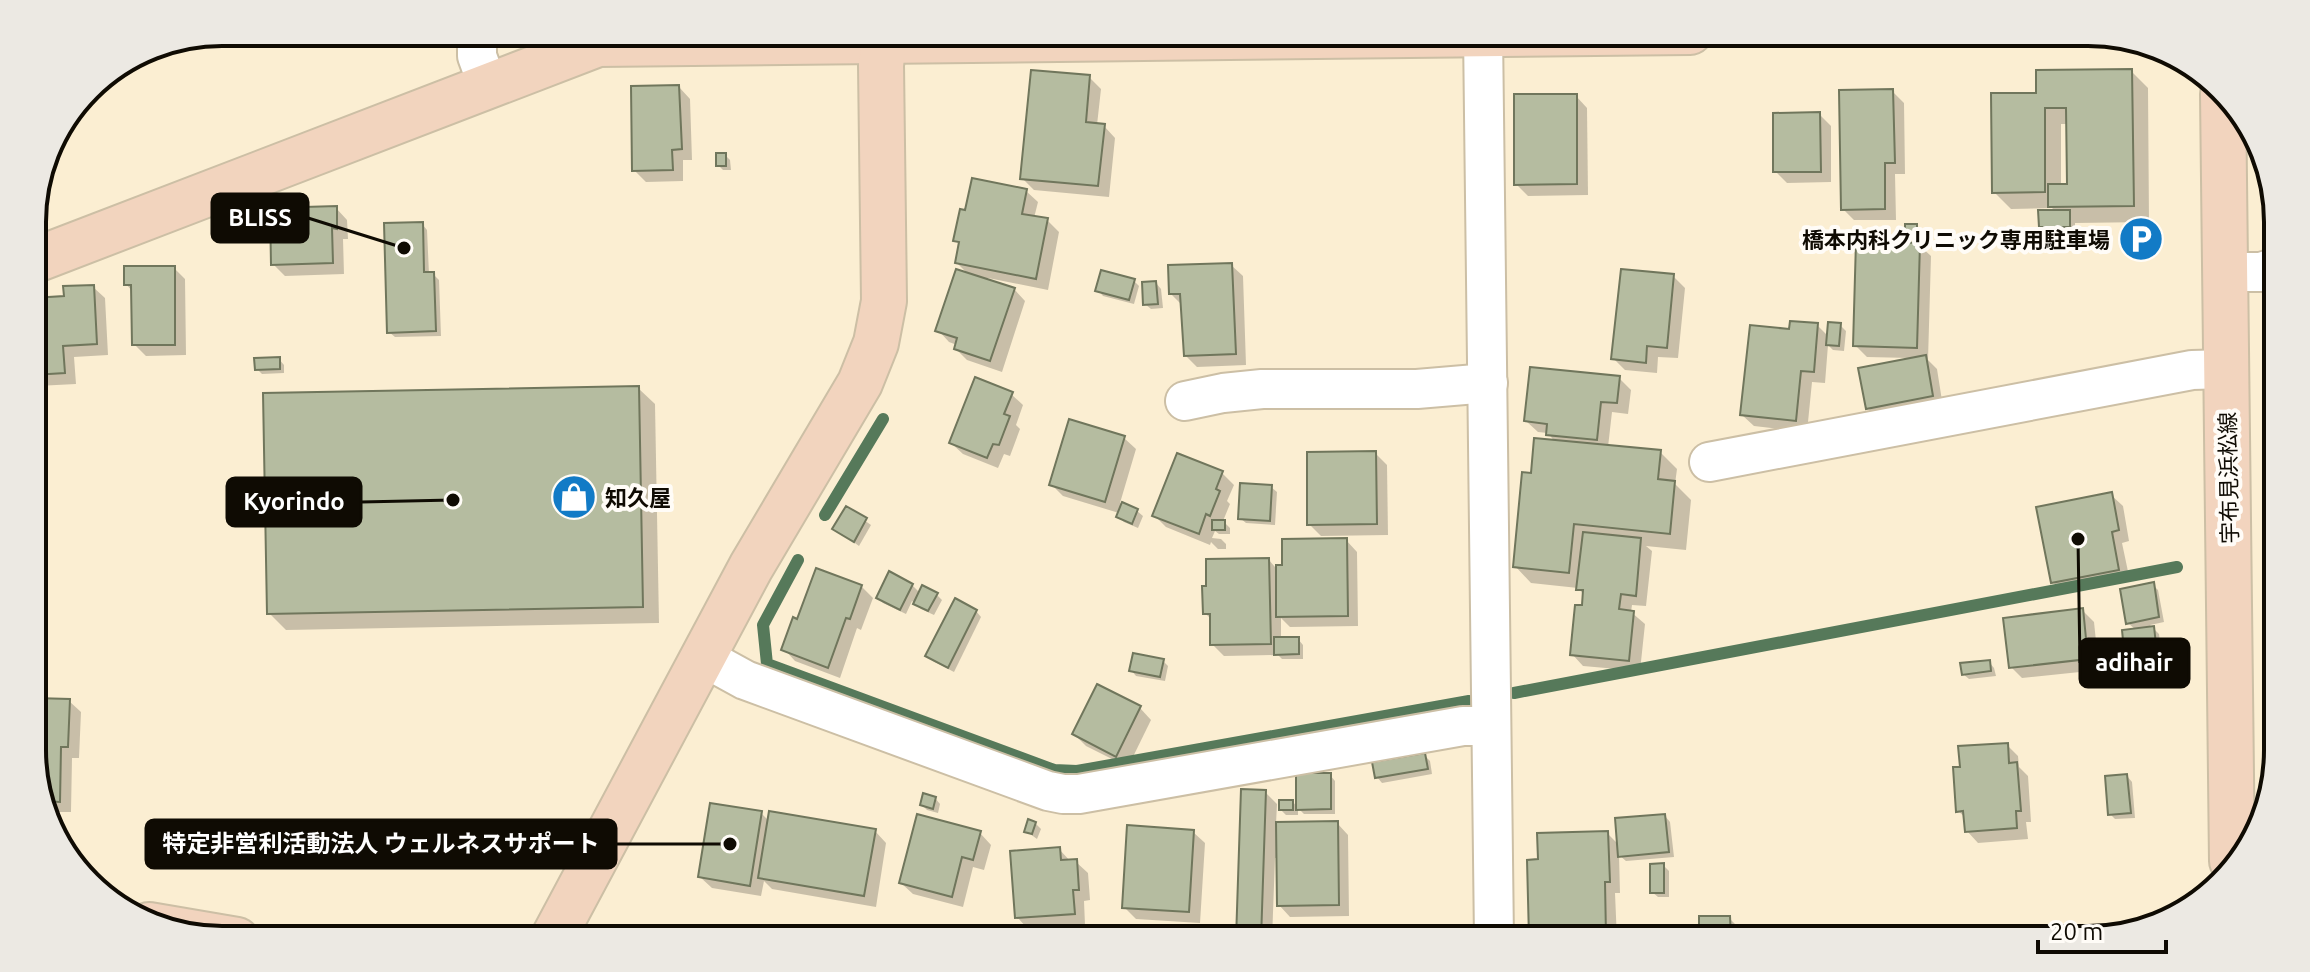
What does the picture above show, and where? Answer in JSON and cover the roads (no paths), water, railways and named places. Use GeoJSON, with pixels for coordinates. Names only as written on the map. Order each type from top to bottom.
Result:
{"type":"FeatureCollection","features":[{"type":"Feature","properties":{"kind":"street"},"geometry":{"type":"LineString","coordinates":[[477,46],[477,56],[488,86]]}},
{"type":"Feature","properties":{"kind":"street"},"geometry":{"type":"LineString","coordinates":[[46,256],[593,46]]}},
{"type":"Feature","properties":{"kind":"street"},"geometry":{"type":"LineString","coordinates":[[559,926],[751,567],[860,383],[876,343],[884,301],[881,65],[884,46]]}},
{"type":"Feature","properties":{"kind":"street"},"geometry":{"type":"LineString","coordinates":[[1483,46],[1494,926]]}},
{"type":"Feature","properties":{"kind":"street","name":"宇布見浜松線"},"geometry":{"type":"LineString","coordinates":[[2223,110],[2232,851]]}},
{"type":"Feature","properties":{"kind":"street"},"geometry":{"type":"LineString","coordinates":[[2225,272],[2264,271]]}},
{"type":"Feature","properties":{"kind":"street"},"geometry":{"type":"LineString","coordinates":[[1709,462],[2192,370],[2227,369]]}},
{"type":"Feature","properties":{"kind":"street"},"geometry":{"type":"LineString","coordinates":[[1185,401],[1262,389],[1417,389],[1488,383]]}},
{"type":"Feature","properties":{"kind":"street"},"geometry":{"type":"LineString","coordinates":[[703,657],[745,680],[1063,794],[1079,794],[1463,726],[1491,726]]}},
{"type":"Feature","properties":{"kind":"waterway"},"geometry":{"type":"LineString","coordinates":[[825,515],[883,419]]}},
{"type":"Feature","properties":{"kind":"waterway"},"geometry":{"type":"LineString","coordinates":[[798,560],[763,625],[767,664],[1054,770],[1077,771],[1469,701]]}},
{"type":"Feature","properties":{"kind":"waterway"},"geometry":{"type":"LineString","coordinates":[[1514,693],[2177,567]]}},
{"type":"Feature","properties":{"kind":"place","name":"橋本内科クリニック専用駐車場"},"geometry":{"type":"Point","coordinates":[2141,239]}},
{"type":"Feature","properties":{"kind":"place","name":"BLISS"},"geometry":{"type":"Point","coordinates":[404,248]}},
{"type":"Feature","properties":{"kind":"place","name":"知久屋"},"geometry":{"type":"Point","coordinates":[574,497]}},
{"type":"Feature","properties":{"kind":"place","name":"Kyorindo"},"geometry":{"type":"Point","coordinates":[453,500]}},
{"type":"Feature","properties":{"kind":"place","name":"adihair"},"geometry":{"type":"Point","coordinates":[2078,539]}},
{"type":"Feature","properties":{"kind":"place","name":"特定非営利活動法人 ウェルネスサポート"},"geometry":{"type":"Point","coordinates":[730,844]}}]}
